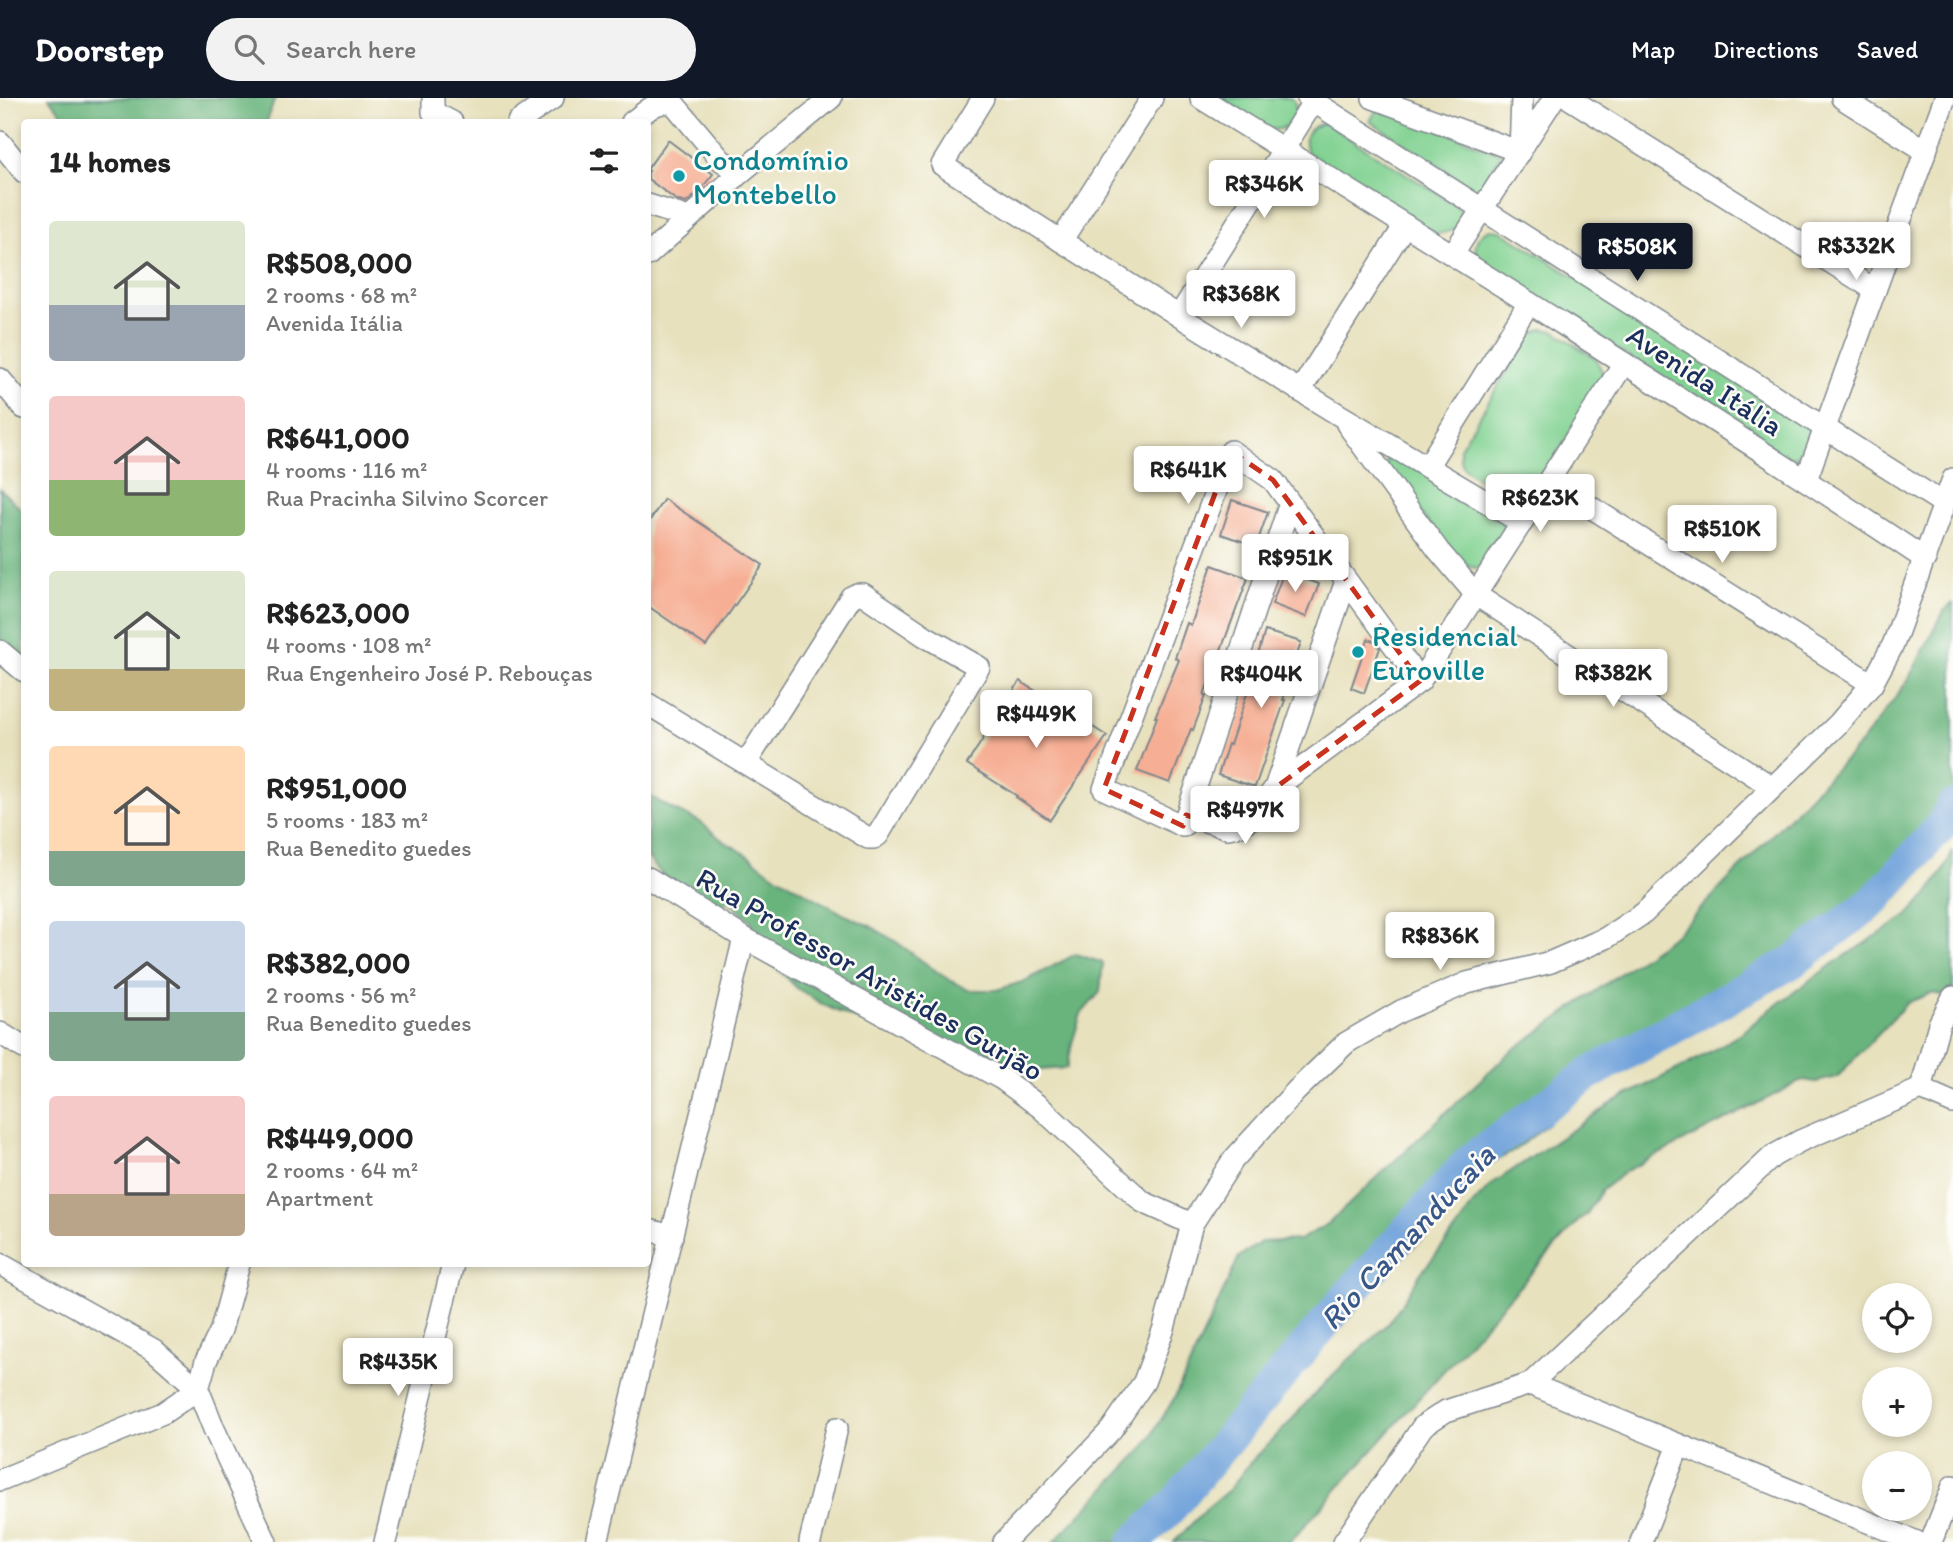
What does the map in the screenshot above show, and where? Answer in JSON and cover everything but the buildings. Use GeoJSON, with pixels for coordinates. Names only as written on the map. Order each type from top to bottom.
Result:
{"type":"FeatureCollection","features":[{"type":"Feature","properties":{"kind":"street"},"geometry":{"type":"LineString","coordinates":[[433,98],[433,112],[446,119]]}},
{"type":"Feature","properties":{"kind":"street"},"geometry":{"type":"LineString","coordinates":[[522,119],[553,98]]}},
{"type":"Feature","properties":{"kind":"street"},"geometry":{"type":"LineString","coordinates":[[651,252],[740,173],[831,98]]}},
{"type":"Feature","properties":{"kind":"street"},"geometry":{"type":"LineString","coordinates":[[983,98],[943,165],[1300,391],[1522,523]]}},
{"type":"Feature","properties":{"kind":"street"},"geometry":{"type":"LineString","coordinates":[[1061,241],[1152,98]]}},
{"type":"Feature","properties":{"kind":"street","name":"Avenida Itália"},"geometry":{"type":"LineString","coordinates":[[1201,98],[1453,254],[1925,559]]}},
{"type":"Feature","properties":{"kind":"street"},"geometry":{"type":"LineString","coordinates":[[1358,130],[1371,98],[1520,152]]}},
{"type":"Feature","properties":{"kind":"street"},"geometry":{"type":"LineString","coordinates":[[1520,152],[1522,98]]}},
{"type":"Feature","properties":{"kind":"street"},"geometry":{"type":"LineString","coordinates":[[1453,254],[1554,98]]}},
{"type":"Feature","properties":{"kind":"street"},"geometry":{"type":"LineString","coordinates":[[1569,98],[1875,290]]}},
{"type":"Feature","properties":{"kind":"street"},"geometry":{"type":"LineString","coordinates":[[1842,98],[1926,151]]}},
{"type":"Feature","properties":{"kind":"street"},"geometry":{"type":"LineString","coordinates":[[1806,480],[1945,98]]}},
{"type":"Feature","properties":{"kind":"street"},"geometry":{"type":"LineString","coordinates":[[1179,316],[1283,149],[1310,100]]}},
{"type":"Feature","properties":{"kind":"street","name":"Avenida Itália"},"geometry":{"type":"LineString","coordinates":[[1310,100],[1944,504]]}},
{"type":"Feature","properties":{"kind":"street"},"geometry":{"type":"LineString","coordinates":[[636,119],[666,101],[674,104],[722,160],[740,173]]}},
{"type":"Feature","properties":{"kind":"street"},"geometry":{"type":"LineString","coordinates":[[0,142],[21,168]]}},
{"type":"Feature","properties":{"kind":"street"},"geometry":{"type":"LineString","coordinates":[[651,206],[689,218]]}},
{"type":"Feature","properties":{"kind":"street"},"geometry":{"type":"LineString","coordinates":[[1300,391],[1405,225]]}},
{"type":"Feature","properties":{"kind":"street"},"geometry":{"type":"LineString","coordinates":[[1427,467],[1529,303]]}},
{"type":"Feature","properties":{"kind":"street"},"geometry":{"type":"LineString","coordinates":[[1186,815],[1228,828],[1241,825],[1252,818],[1275,788],[1420,681],[1624,363]]}},
{"type":"Feature","properties":{"kind":"street"},"geometry":{"type":"LineString","coordinates":[[0,379],[21,404]]}},
{"type":"Feature","properties":{"kind":"street"},"geometry":{"type":"LineString","coordinates":[[1342,416],[1438,550],[1476,594],[1772,788]]}},
{"type":"Feature","properties":{"kind":"street"},"geometry":{"type":"LineString","coordinates":[[1290,503],[1183,826],[1104,789],[1231,451],[1273,480],[1290,503],[1346,581],[1420,681]]}},
{"type":"Feature","properties":{"kind":"street"},"geometry":{"type":"LineString","coordinates":[[1004,1542],[1111,1430],[1144,1382],[1164,1328],[1192,1224],[1233,1160],[1296,1091],[1346,1043],[1401,1011],[1467,983],[1551,962],[1606,938],[1644,913],[1839,723],[1872,684],[1893,645],[1953,479]]}},
{"type":"Feature","properties":{"kind":"street"},"geometry":{"type":"LineString","coordinates":[[1549,481],[1872,684]]}},
{"type":"Feature","properties":{"kind":"street"},"geometry":{"type":"LineString","coordinates":[[1275,788],[1346,581]]}},
{"type":"Feature","properties":{"kind":"street"},"geometry":{"type":"LineString","coordinates":[[651,706],[868,838],[874,838],[979,667],[925,636],[863,594],[857,594],[851,597],[746,763]]}},
{"type":"Feature","properties":{"kind":"street"},"geometry":{"type":"LineString","coordinates":[[0,651],[21,668]]}},
{"type":"Feature","properties":{"kind":"street","name":"Rua Professor Aristides Gurjão"},"geometry":{"type":"LineString","coordinates":[[651,880],[744,939],[1002,1079],[1040,1107],[1143,1202],[1192,1224]]}},
{"type":"Feature","properties":{"kind":"street"},"geometry":{"type":"LineString","coordinates":[[597,1542],[744,939]]}},
{"type":"Feature","properties":{"kind":"street"},"geometry":{"type":"LineString","coordinates":[[1921,1089],[1938,1024],[1953,997]]}},
{"type":"Feature","properties":{"kind":"street"},"geometry":{"type":"LineString","coordinates":[[0,1033],[21,1046]]}},
{"type":"Feature","properties":{"kind":"street"},"geometry":{"type":"LineString","coordinates":[[1344,1542],[1423,1426],[1446,1411],[1530,1384],[1773,1156],[1800,1140],[1921,1089],[1953,1103]]}},
{"type":"Feature","properties":{"kind":"street"},"geometry":{"type":"LineString","coordinates":[[651,1231],[672,1236]]}},
{"type":"Feature","properties":{"kind":"street"},"geometry":{"type":"LineString","coordinates":[[0,1264],[154,1350],[198,1390],[266,1542]]}},
{"type":"Feature","properties":{"kind":"street"},"geometry":{"type":"LineString","coordinates":[[0,1480],[163,1413],[198,1390],[206,1361],[221,1331],[238,1267]]}},
{"type":"Feature","properties":{"kind":"street"},"geometry":{"type":"LineString","coordinates":[[385,1542],[452,1267]]}},
{"type":"Feature","properties":{"kind":"street"},"geometry":{"type":"LineString","coordinates":[[1530,1384],[1917,1542]]}},
{"type":"Feature","properties":{"kind":"street"},"geometry":{"type":"LineString","coordinates":[[810,1542],[837,1428]]}},
{"type":"Feature","properties":{"kind":"street"},"geometry":{"type":"LineString","coordinates":[[1641,1542],[1679,1445]]}},
{"type":"Feature","properties":{"kind":"street"},"geometry":{"type":"LineString","coordinates":[[1931,1542],[1953,1486]]}},
{"type":"Feature","properties":{"kind":"highlighted area"},"geometry":{"type":"Polygon","coordinates":[[[1231,451],[1273,480],[1420,681],[1275,788],[1241,825],[1228,828],[1186,815],[1183,826],[1104,789],[1231,451]]]}},
{"type":"Feature","properties":{"kind":"green space"},"geometry":{"type":"Polygon","coordinates":[[[49,98],[275,98],[268,119],[66,119],[49,98]]]}},
{"type":"Feature","properties":{"kind":"green space"},"geometry":{"type":"Polygon","coordinates":[[[1220,98],[1291,98],[1295,103],[1297,115],[1286,126],[1269,129],[1220,98]]]}},
{"type":"Feature","properties":{"kind":"green space"},"geometry":{"type":"Polygon","coordinates":[[[1379,106],[1502,154],[1478,191],[1370,121],[1379,106]]]}},
{"type":"Feature","properties":{"kind":"green space"},"geometry":{"type":"Polygon","coordinates":[[[1325,123],[1459,207],[1460,219],[1457,227],[1437,234],[1308,153],[1308,133],[1314,127],[1325,123]]]}},
{"type":"Feature","properties":{"kind":"green space"},"geometry":{"type":"Polygon","coordinates":[[[1490,229],[1500,230],[1809,426],[1808,448],[1800,455],[1788,459],[1481,262],[1476,252],[1476,243],[1481,235],[1490,229]]]}},
{"type":"Feature","properties":{"kind":"green space"},"geometry":{"type":"Polygon","coordinates":[[[1542,329],[1555,331],[1597,360],[1603,382],[1531,494],[1522,500],[1510,499],[1465,469],[1460,460],[1460,448],[1529,336],[1542,329]]]}},
{"type":"Feature","properties":{"kind":"green space"},"geometry":{"type":"Polygon","coordinates":[[[1394,455],[1499,517],[1503,524],[1504,537],[1486,565],[1475,568],[1461,563],[1387,471],[1386,461],[1394,455]]]}},
{"type":"Feature","properties":{"kind":"green space"},"geometry":{"type":"Polygon","coordinates":[[[0,489],[21,509],[21,674],[0,658],[0,489]]]}},
{"type":"Feature","properties":{"kind":"green space"},"geometry":{"type":"Polygon","coordinates":[[[1953,603],[1953,806],[1921,842],[1868,913],[1846,932],[1746,989],[1724,1008],[1646,1045],[1596,1074],[1534,1135],[1511,1153],[1485,1166],[1463,1185],[1444,1207],[1430,1232],[1385,1270],[1346,1309],[1300,1346],[1282,1367],[1253,1417],[1235,1441],[1196,1481],[1162,1529],[1146,1542],[1054,1542],[1143,1449],[1175,1397],[1239,1257],[1261,1242],[1299,1240],[1328,1224],[1509,1053],[1677,933],[1862,742],[1908,680],[1944,611],[1953,603]]]}},
{"type":"Feature","properties":{"kind":"green space"},"geometry":{"type":"Polygon","coordinates":[[[651,797],[699,821],[770,872],[845,915],[870,926],[968,990],[997,990],[1025,981],[1076,954],[1103,963],[1100,992],[1081,1014],[1067,1068],[1039,1070],[985,1056],[956,1054],[850,1017],[824,1005],[798,989],[758,950],[751,921],[731,902],[703,904],[664,877],[651,862],[651,797]]]}},
{"type":"Feature","properties":{"kind":"green space"},"geometry":{"type":"Polygon","coordinates":[[[1953,850],[1953,997],[1931,993],[1907,1003],[1837,1077],[1816,1082],[1803,1080],[1626,1171],[1602,1190],[1586,1215],[1290,1542],[1174,1542],[1230,1489],[1248,1465],[1307,1402],[1388,1323],[1420,1274],[1456,1230],[1473,1204],[1492,1184],[1615,1101],[1742,1033],[1834,963],[1907,916],[1943,872],[1953,850]]]}},
{"type":"Feature","properties":{"kind":"waterway","name":"Rio Camanducaia"},"geometry":{"type":"LineString","coordinates":[[1134,1542],[1170,1509],[1345,1299],[1470,1160],[1589,1074],[1791,963],[1873,902],[1941,826],[1953,806]]}},
{"type":"Feature","properties":{"kind":"place","name":"Condomínio Montebello"},"geometry":{"type":"Point","coordinates":[679,176]}},
{"type":"Feature","properties":{"kind":"place","name":"Residencial Euroville"},"geometry":{"type":"Point","coordinates":[1358,652]}}]}
